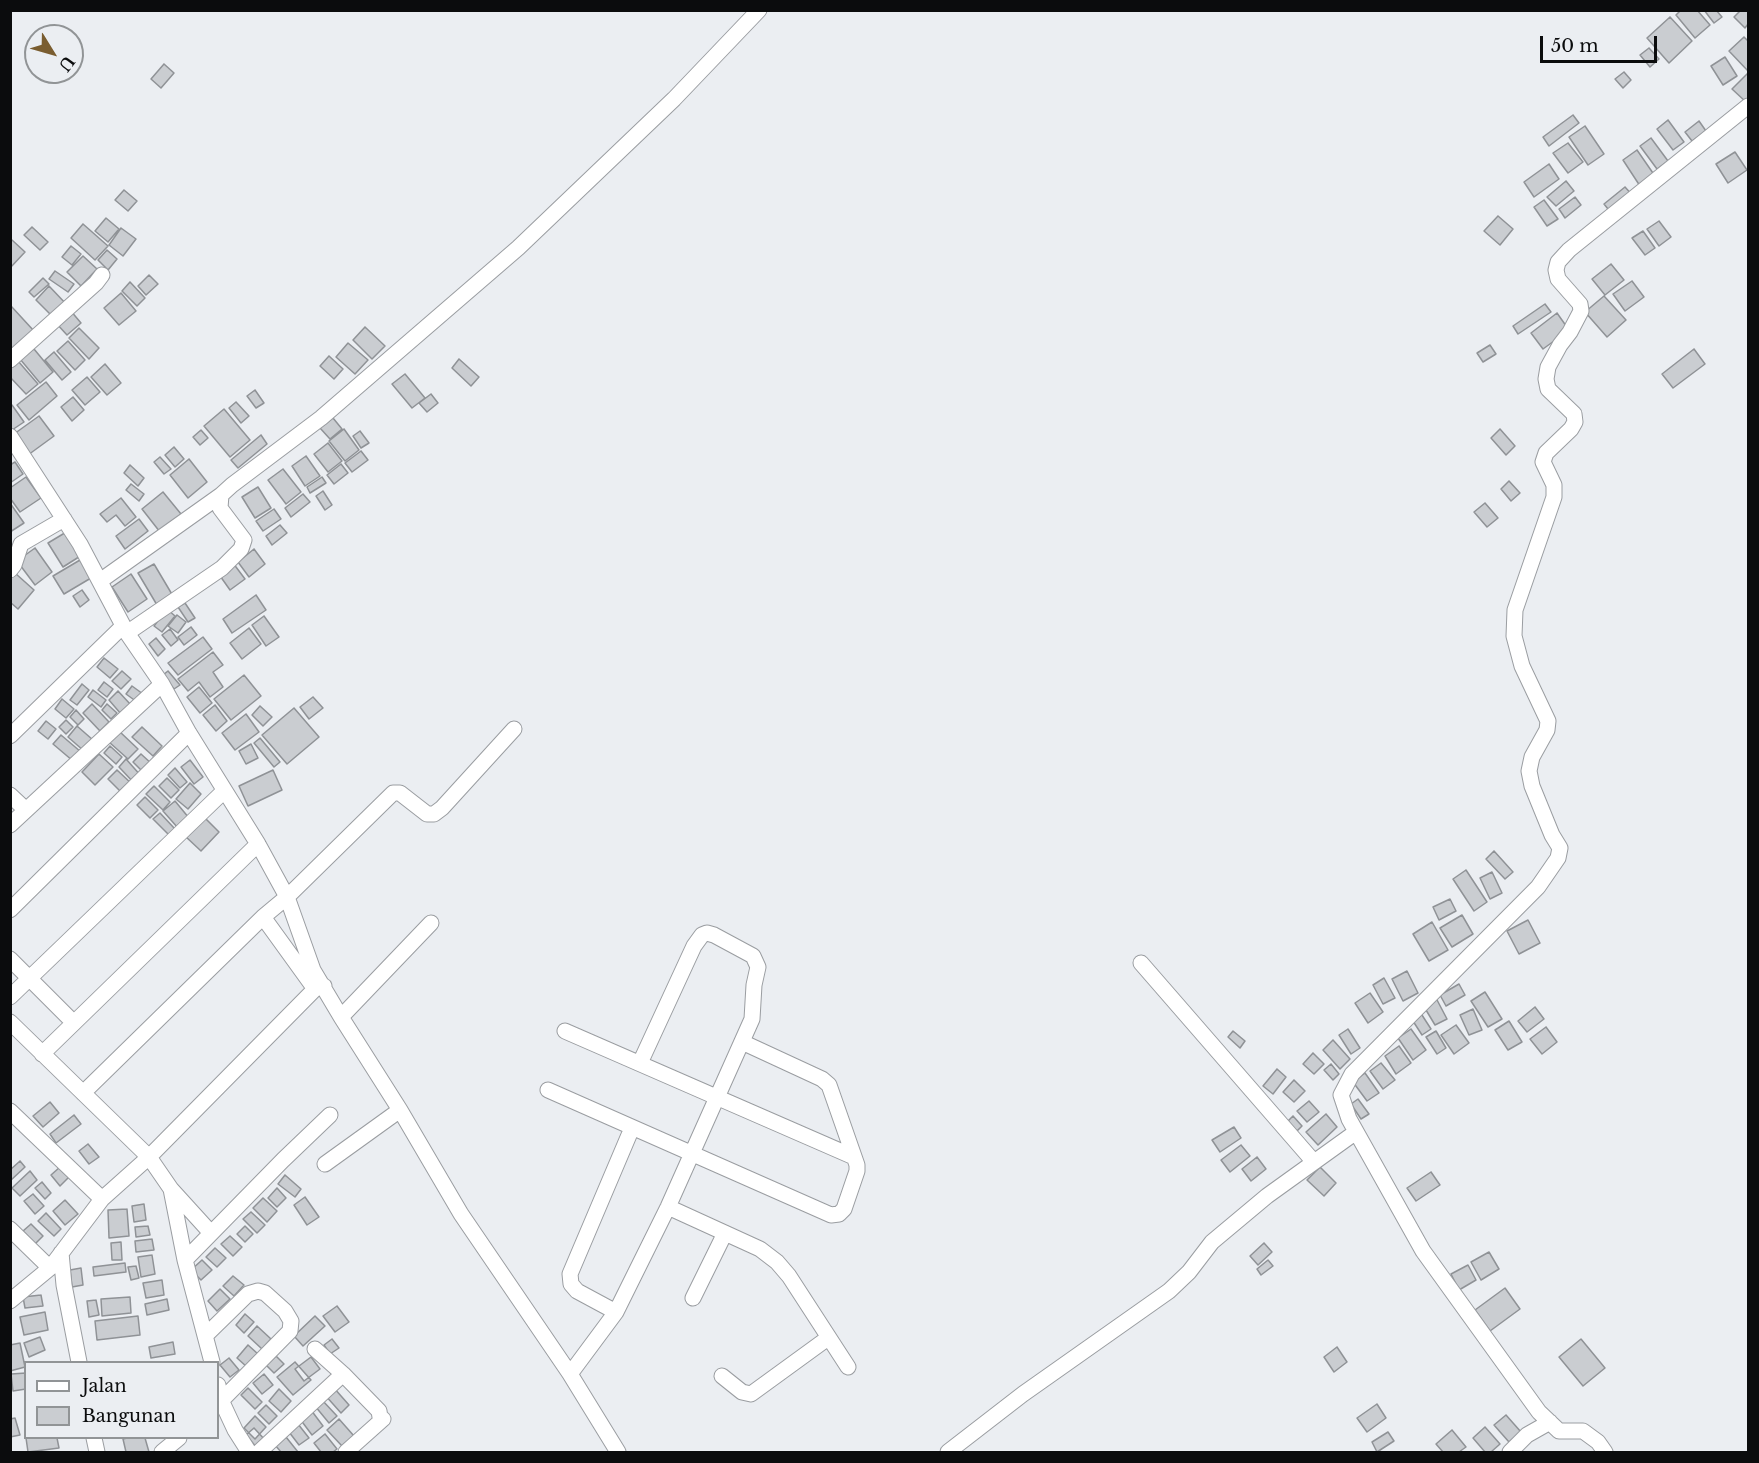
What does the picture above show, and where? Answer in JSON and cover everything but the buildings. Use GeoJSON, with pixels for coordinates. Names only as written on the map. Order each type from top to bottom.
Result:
{"type":"FeatureCollection","features":[{"type":"Feature","properties":{"kind":"street"},"geometry":{"type":"LineString","coordinates":[[100,581],[221,495],[232,484],[321,418],[518,248],[674,99],[759,10]]}},
{"type":"Feature","properties":{"kind":"street"},"geometry":{"type":"LineString","coordinates":[[1605,1452],[1598,1442],[1583,1431],[1559,1431],[1539,1412],[1423,1251],[1349,1119],[1341,1095],[1352,1074],[1538,887],[1558,858],[1560,848],[1552,835],[1532,786],[1529,771],[1532,757],[1547,730],[1548,721],[1522,666],[1514,636],[1515,610],[1554,497],[1554,485],[1543,462],[1546,453],[1571,429],[1575,422],[1574,414],[1548,389],[1546,379],[1548,367],[1581,311],[1580,304],[1558,279],[1556,270],[1558,262],[1569,250],[1749,106]]}},
{"type":"Feature","properties":{"kind":"street"},"geometry":{"type":"LineString","coordinates":[[10,360],[96,283],[102,275]]}},
{"type":"Feature","properties":{"kind":"street"},"geometry":{"type":"LineString","coordinates":[[10,436],[64,519],[125,629],[162,684],[189,733],[258,844],[287,897],[319,988]]}},
{"type":"Feature","properties":{"kind":"street"},"geometry":{"type":"LineString","coordinates":[[10,736],[125,629],[222,568],[241,549],[244,540],[220,508],[221,495]]}},
{"type":"Feature","properties":{"kind":"street"},"geometry":{"type":"LineString","coordinates":[[10,570],[21,544],[64,519]]}},
{"type":"Feature","properties":{"kind":"street"},"geometry":{"type":"LineString","coordinates":[[10,825],[162,684]]}},
{"type":"Feature","properties":{"kind":"street"},"geometry":{"type":"LineString","coordinates":[[82,1093],[393,793],[400,793],[427,814],[434,814],[514,729]]}},
{"type":"Feature","properties":{"kind":"street"},"geometry":{"type":"LineString","coordinates":[[10,910],[189,733]]}},
{"type":"Feature","properties":{"kind":"street"},"geometry":{"type":"LineString","coordinates":[[10,997],[224,790]]}},
{"type":"Feature","properties":{"kind":"street"},"geometry":{"type":"LineString","coordinates":[[10,795],[26,810]]}},
{"type":"Feature","properties":{"kind":"street"},"geometry":{"type":"LineString","coordinates":[[42,1054],[258,844]]}},
{"type":"Feature","properties":{"kind":"street"},"geometry":{"type":"LineString","coordinates":[[263,917],[288,953],[341,1017],[400,1110],[461,1214],[570,1374],[618,1452]]}},
{"type":"Feature","properties":{"kind":"street"},"geometry":{"type":"LineString","coordinates":[[341,1017],[431,923]]}},
{"type":"Feature","properties":{"kind":"street"},"geometry":{"type":"LineString","coordinates":[[570,1374],[616,1312],[668,1207],[742,1042],[752,1019],[754,985],[758,967],[753,956],[707,933],[702,935],[694,946],[640,1063]]}},
{"type":"Feature","properties":{"kind":"street"},"geometry":{"type":"LineString","coordinates":[[10,959],[74,1023]]}},
{"type":"Feature","properties":{"kind":"street"},"geometry":{"type":"LineString","coordinates":[[1141,963],[1314,1162]]}},
{"type":"Feature","properties":{"kind":"street"},"geometry":{"type":"LineString","coordinates":[[10,1301],[50,1268],[102,1199],[149,1157],[319,988]]}},
{"type":"Feature","properties":{"kind":"street"},"geometry":{"type":"LineString","coordinates":[[10,1022],[149,1157],[171,1190],[212,1233]]}},
{"type":"Feature","properties":{"kind":"street"},"geometry":{"type":"LineString","coordinates":[[565,1031],[854,1157]]}},
{"type":"Feature","properties":{"kind":"street"},"geometry":{"type":"LineString","coordinates":[[548,1090],[831,1215],[839,1214],[844,1209],[857,1171],[829,1085],[822,1079],[742,1042]]}},
{"type":"Feature","properties":{"kind":"street"},"geometry":{"type":"LineString","coordinates":[[325,1164],[400,1110]]}},
{"type":"Feature","properties":{"kind":"street"},"geometry":{"type":"LineString","coordinates":[[10,1111],[102,1199]]}},
{"type":"Feature","properties":{"kind":"street"},"geometry":{"type":"LineString","coordinates":[[185,1260],[330,1115]]}},
{"type":"Feature","properties":{"kind":"street"},"geometry":{"type":"LineString","coordinates":[[616,1312],[577,1291],[571,1284],[570,1274],[632,1128]]}},
{"type":"Feature","properties":{"kind":"street"},"geometry":{"type":"LineString","coordinates":[[948,1452],[1023,1394],[1169,1291],[1189,1272],[1212,1242],[1267,1196],[1356,1131]]}},
{"type":"Feature","properties":{"kind":"street"},"geometry":{"type":"LineString","coordinates":[[171,1190],[185,1260],[212,1361]]}},
{"type":"Feature","properties":{"kind":"street"},"geometry":{"type":"LineString","coordinates":[[668,1207],[760,1250],[777,1262],[789,1276],[848,1367]]}},
{"type":"Feature","properties":{"kind":"street"},"geometry":{"type":"LineString","coordinates":[[10,1229],[50,1268]]}},
{"type":"Feature","properties":{"kind":"street"},"geometry":{"type":"LineString","coordinates":[[693,1298],[725,1233]]}},
{"type":"Feature","properties":{"kind":"street"},"geometry":{"type":"LineString","coordinates":[[61,1253],[64,1285],[79,1361]]}},
{"type":"Feature","properties":{"kind":"street"},"geometry":{"type":"LineString","coordinates":[[205,1336],[248,1294],[258,1290],[265,1293],[285,1311],[291,1321],[290,1330],[220,1402],[249,1452]]}},
{"type":"Feature","properties":{"kind":"street"},"geometry":{"type":"LineString","coordinates":[[722,1376],[742,1392],[751,1394],[828,1338]]}},
{"type":"Feature","properties":{"kind":"street"},"geometry":{"type":"LineString","coordinates":[[315,1349],[379,1411],[383,1419],[346,1452]]}},
{"type":"Feature","properties":{"kind":"street"},"geometry":{"type":"LineString","coordinates":[[259,1452],[343,1374]]}},
{"type":"Feature","properties":{"kind":"street"},"geometry":{"type":"LineString","coordinates":[[1510,1452],[1527,1436],[1550,1422]]}},
{"type":"Feature","properties":{"kind":"street"},"geometry":{"type":"LineString","coordinates":[[162,1452],[177,1439]]}}]}
